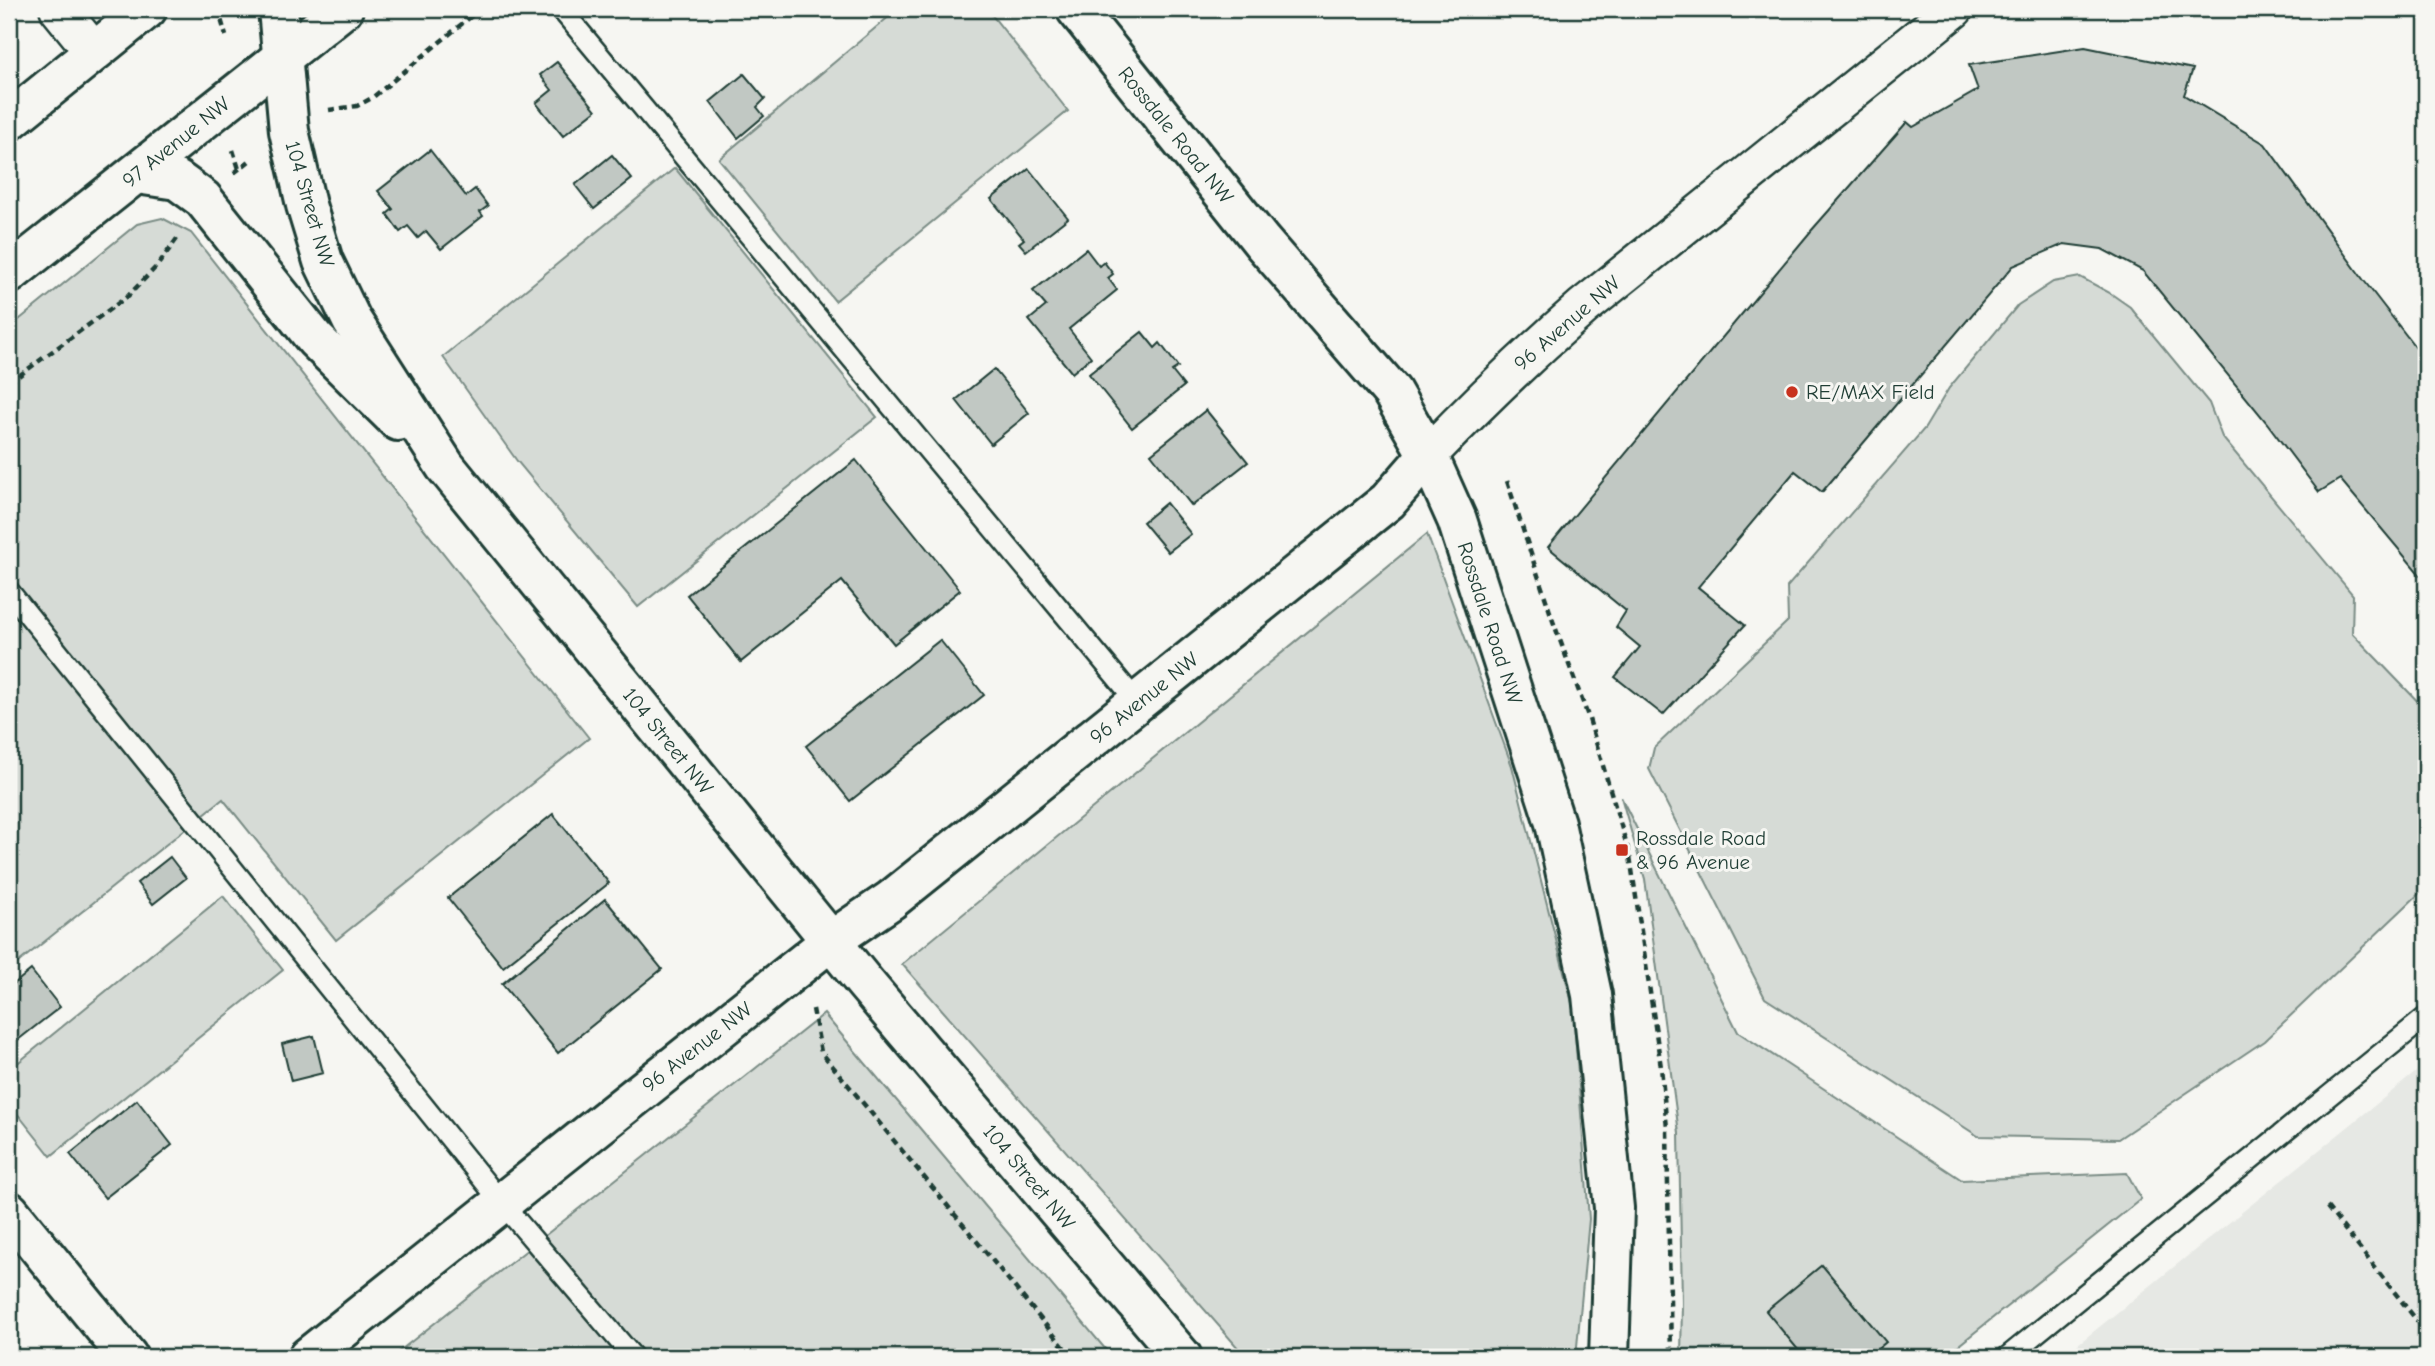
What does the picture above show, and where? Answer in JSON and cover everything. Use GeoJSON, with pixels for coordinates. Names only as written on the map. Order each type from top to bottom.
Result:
{"type":"FeatureCollection","features":[{"type":"Feature","properties":{"kind":"main road"},"geometry":{"type":"LineString","coordinates":[[9,121],[147,9]]}},
{"type":"Feature","properties":{"kind":"main road","name":"104 Street NW"},"geometry":{"type":"LineString","coordinates":[[278,9],[289,131],[306,205],[324,261],[352,321],[445,466],[865,983],[1182,1357]]}},
{"type":"Feature","properties":{"kind":"main road","name":"97 Avenue NW"},"geometry":{"type":"LineString","coordinates":[[9,274],[342,9]]}},
{"type":"Feature","properties":{"kind":"main road","name":"Rossdale Road NW"},"geometry":{"type":"LineString","coordinates":[[1076,9],[1262,243],[1392,392],[1428,455],[1457,520],[1555,823],[1592,995],[1614,1208],[1609,1357]]}},
{"type":"Feature","properties":{"kind":"main road"},"geometry":{"type":"LineString","coordinates":[[137,174],[177,180],[203,199],[314,339],[445,466]]}},
{"type":"Feature","properties":{"kind":"main road","name":"96 Avenue NW"},"geometry":{"type":"LineString","coordinates":[[308,1357],[832,940],[891,900],[1138,703],[1388,501],[1428,455]]}},
{"type":"Feature","properties":{"kind":"main road"},"geometry":{"type":"LineString","coordinates":[[9,1211],[128,1357]]}},
{"type":"Feature","properties":{"kind":"street"},"geometry":{"type":"LineString","coordinates":[[60,9],[94,52]]}},
{"type":"Feature","properties":{"kind":"street","name":"96 Avenue NW"},"geometry":{"type":"LineString","coordinates":[[1428,455],[1484,398],[1583,307],[1954,9]]}},
{"type":"Feature","properties":{"kind":"lane"},"geometry":{"type":"LineString","coordinates":[[561,9],[1138,703]]}},
{"type":"Feature","properties":{"kind":"lane"},"geometry":{"type":"LineString","coordinates":[[9,591],[500,1202],[633,1357]]}},
{"type":"Feature","properties":{"kind":"lane"},"geometry":{"type":"LineString","coordinates":[[2007,1357],[2426,1017]]}},
{"type":"Feature","properties":{"kind":"path"},"geometry":{"type":"LineString","coordinates":[[218,9],[226,36]]}},
{"type":"Feature","properties":{"kind":"path"},"geometry":{"type":"LineString","coordinates":[[321,111],[357,106],[372,98],[480,9]]}},
{"type":"Feature","properties":{"kind":"path"},"geometry":{"type":"LineString","coordinates":[[229,177],[258,153]]}},
{"type":"Feature","properties":{"kind":"path"},"geometry":{"type":"LineString","coordinates":[[9,383],[128,296],[177,241],[182,230]]}},
{"type":"Feature","properties":{"kind":"path"},"geometry":{"type":"LineString","coordinates":[[818,1000],[812,1012],[821,1052],[1072,1357]]}},
{"type":"Feature","properties":{"kind":"path"},"geometry":{"type":"LineString","coordinates":[[2327,1207],[2426,1332]]}},
{"type":"Feature","properties":{"kind":"shaded area"},"geometry":{"type":"Polygon","coordinates":[[[898,9],[987,9],[1068,111],[835,301],[719,159],[898,9]]]}},
{"type":"Feature","properties":{"kind":"shaded area"},"geometry":{"type":"Polygon","coordinates":[[[675,168],[877,417],[638,607],[517,461],[443,357],[675,168]]]}},
{"type":"Feature","properties":{"kind":"shaded area"},"geometry":{"type":"Polygon","coordinates":[[[162,218],[191,233],[589,738],[336,940],[223,799],[9,970],[9,328],[137,224],[162,218]]]}},
{"type":"Feature","properties":{"kind":"shaded area","name":"RE/MAX Field"},"geometry":{"type":"Polygon","coordinates":[[[2080,277],[2130,307],[2209,403],[2222,437],[2353,595],[2352,633],[2426,710],[2426,887],[2264,1041],[2118,1139],[1978,1136],[1765,998],[1649,769],[1654,748],[1788,621],[1787,587],[1925,428],[1949,388],[2018,305],[2053,282],[2080,277]]]}},
{"type":"Feature","properties":{"kind":"shaded area"},"geometry":{"type":"Polygon","coordinates":[[[1427,534],[1512,766],[1573,1007],[1589,1219],[1576,1357],[1246,1357],[902,964],[1427,534]]]}},
{"type":"Feature","properties":{"kind":"shaded area"},"geometry":{"type":"Polygon","coordinates":[[[1621,797],[1738,1032],[1962,1180],[2127,1173],[2141,1199],[1954,1349],[1949,1357],[1681,1357],[1679,1133],[1645,879],[1621,797]]]}},
{"type":"Feature","properties":{"kind":"shaded area"},"geometry":{"type":"Polygon","coordinates":[[[223,896],[283,970],[51,1156],[9,1103],[9,1070],[223,896]]]}},
{"type":"Feature","properties":{"kind":"shaded area"},"geometry":{"type":"Polygon","coordinates":[[[824,1014],[1112,1357],[392,1357],[824,1014]]]}},
{"type":"Feature","properties":{"kind":"shaded area"},"geometry":{"type":"Polygon","coordinates":[[[2426,1064],[2426,1357],[2062,1357],[2426,1064]]]}},
{"type":"Feature","properties":{"kind":"building","name":"RE/MAX Field"},"geometry":{"type":"Polygon","coordinates":[[[2085,47],[2193,69],[2184,95],[2265,144],[2426,361],[2426,582],[2340,479],[2319,492],[2267,423],[2143,271],[2102,249],[2064,244],[2013,266],[1822,492],[1795,471],[1698,587],[1745,625],[1663,715],[1615,677],[1640,647],[1616,627],[1626,611],[1548,547],[1811,231],[1907,122],[1913,127],[1978,90],[1969,65],[2085,47]]]}},
{"type":"Feature","properties":{"kind":"building"},"geometry":{"type":"Polygon","coordinates":[[[557,62],[596,110],[563,136],[536,103],[552,90],[540,75],[557,62]]]}},
{"type":"Feature","properties":{"kind":"building"},"geometry":{"type":"Polygon","coordinates":[[[744,74],[765,99],[757,107],[764,116],[738,138],[710,102],[744,74]]]}},
{"type":"Feature","properties":{"kind":"building"},"geometry":{"type":"Polygon","coordinates":[[[430,150],[466,196],[475,189],[488,206],[480,212],[483,216],[441,249],[426,231],[418,238],[408,226],[400,232],[387,214],[393,209],[378,191],[430,150]]]}},
{"type":"Feature","properties":{"kind":"building"},"geometry":{"type":"Polygon","coordinates":[[[612,155],[632,179],[594,209],[575,185],[612,155]]]}},
{"type":"Feature","properties":{"kind":"building"},"geometry":{"type":"Polygon","coordinates":[[[1029,169],[1068,218],[1026,251],[1019,243],[1024,239],[991,199],[1029,169]]]}},
{"type":"Feature","properties":{"kind":"building"},"geometry":{"type":"Polygon","coordinates":[[[1086,249],[1099,266],[1104,262],[1113,274],[1108,278],[1117,290],[1069,329],[1091,357],[1072,373],[1029,320],[1046,306],[1033,291],[1086,249]]]}},
{"type":"Feature","properties":{"kind":"building"},"geometry":{"type":"Polygon","coordinates":[[[1142,332],[1155,348],[1160,343],[1178,367],[1172,371],[1184,386],[1132,428],[1089,374],[1142,332]]]}},
{"type":"Feature","properties":{"kind":"building"},"geometry":{"type":"Polygon","coordinates":[[[994,369],[1029,413],[991,444],[956,400],[994,369]]]}},
{"type":"Feature","properties":{"kind":"building"},"geometry":{"type":"Polygon","coordinates":[[[1206,410],[1248,462],[1192,506],[1151,454],[1206,410]]]}},
{"type":"Feature","properties":{"kind":"building"},"geometry":{"type":"Polygon","coordinates":[[[856,460],[960,590],[894,644],[842,581],[741,662],[687,595],[856,460]]]}},
{"type":"Feature","properties":{"kind":"building"},"geometry":{"type":"Polygon","coordinates":[[[1166,503],[1191,534],[1168,552],[1143,522],[1166,503]]]}},
{"type":"Feature","properties":{"kind":"building"},"geometry":{"type":"Polygon","coordinates":[[[940,640],[984,695],[850,801],[806,746],[940,640]]]}},
{"type":"Feature","properties":{"kind":"building"},"geometry":{"type":"Polygon","coordinates":[[[553,814],[609,883],[503,967],[448,898],[553,814]]]}},
{"type":"Feature","properties":{"kind":"building"},"geometry":{"type":"Polygon","coordinates":[[[170,857],[186,878],[153,904],[137,883],[170,857]]]}},
{"type":"Feature","properties":{"kind":"building"},"geometry":{"type":"Polygon","coordinates":[[[605,899],[662,969],[558,1053],[502,984],[605,899]]]}},
{"type":"Feature","properties":{"kind":"building"},"geometry":{"type":"Polygon","coordinates":[[[31,970],[60,1007],[9,1047],[9,988],[31,970]]]}},
{"type":"Feature","properties":{"kind":"building"},"geometry":{"type":"Polygon","coordinates":[[[314,1036],[323,1073],[291,1081],[282,1044],[314,1036]]]}},
{"type":"Feature","properties":{"kind":"building"},"geometry":{"type":"Polygon","coordinates":[[[137,1100],[172,1145],[105,1198],[70,1154],[137,1100]]]}},
{"type":"Feature","properties":{"kind":"building"},"geometry":{"type":"Polygon","coordinates":[[[1822,1265],[1886,1342],[1868,1357],[1804,1357],[1766,1311],[1822,1265]]]}},
{"type":"Feature","properties":{"kind":"place","name":"RE/MAX Field"},"geometry":{"type":"Point","coordinates":[1792,392]}},
{"type":"Feature","properties":{"kind":"place","name":"Rossdale Road & 96 Avenue"},"geometry":{"type":"Point","coordinates":[1622,850]}}]}
